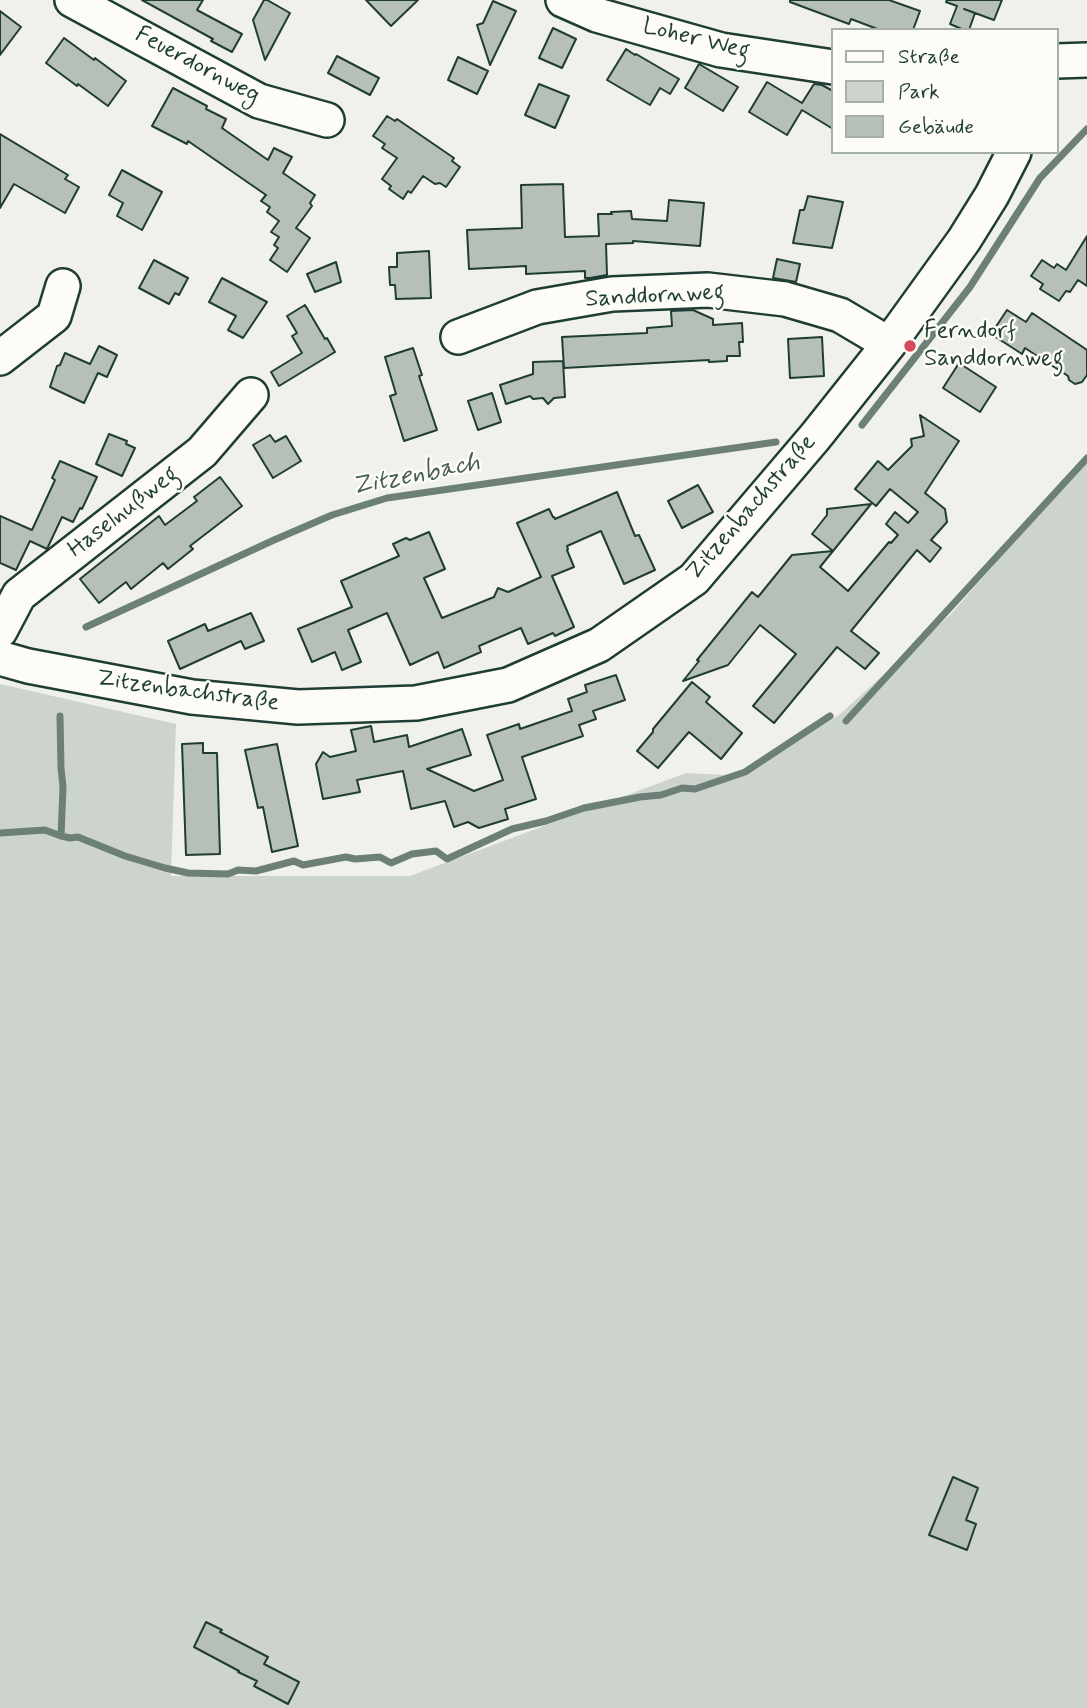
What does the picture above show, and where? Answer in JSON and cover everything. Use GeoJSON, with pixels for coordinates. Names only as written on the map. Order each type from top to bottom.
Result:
{"type":"FeatureCollection","features":[{"type":"Feature","properties":{"kind":"street","name":"Feuerdornweg"},"geometry":{"type":"LineString","coordinates":[[72,0],[260,101],[327,120]]}},
{"type":"Feature","properties":{"kind":"street","name":"Loher Weg"},"geometry":{"type":"LineString","coordinates":[[563,0],[604,7],[721,50],[832,67]]}},
{"type":"Feature","properties":{"kind":"street"},"geometry":{"type":"LineString","coordinates":[[1059,61],[1087,60]]}},
{"type":"Feature","properties":{"kind":"street","name":"Zitzenbachstraße"},"geometry":{"type":"LineString","coordinates":[[0,658],[28,666],[192,697],[298,707],[416,703],[508,685],[599,645],[694,579],[815,437],[889,344],[964,240],[1013,154]]}},
{"type":"Feature","properties":{"kind":"street"},"geometry":{"type":"LineString","coordinates":[[0,358],[54,316],[63,286]]}},
{"type":"Feature","properties":{"kind":"street","name":"Sanddornweg"},"geometry":{"type":"LineString","coordinates":[[458,337],[537,307],[612,294],[708,290],[785,299],[840,315],[889,344]]}},
{"type":"Feature","properties":{"kind":"street","name":"Haselnußweg"},"geometry":{"type":"LineString","coordinates":[[0,631],[19,595],[202,452],[251,395]]}},
{"type":"Feature","properties":{"kind":"green space"},"geometry":{"type":"Polygon","coordinates":[[[1087,459],[1087,1708],[0,1708],[0,684],[176,724],[171,876],[410,876],[686,773],[745,776],[839,715],[951,614],[1087,459]]]}},
{"type":"Feature","properties":{"kind":"building"},"geometry":{"type":"Polygon","coordinates":[[[142,0],[203,0],[197,10],[242,34],[232,52],[142,0]]]}},
{"type":"Feature","properties":{"kind":"building"},"geometry":{"type":"Polygon","coordinates":[[[264,0],[290,13],[265,60],[253,20],[264,0]]]}},
{"type":"Feature","properties":{"kind":"building"},"geometry":{"type":"Polygon","coordinates":[[[366,0],[418,0],[391,26],[366,0]]]}},
{"type":"Feature","properties":{"kind":"building"},"geometry":{"type":"Polygon","coordinates":[[[889,0],[920,11],[914,28],[875,28],[851,19],[849,24],[790,2],[889,0]]]}},
{"type":"Feature","properties":{"kind":"building"},"geometry":{"type":"Polygon","coordinates":[[[1002,0],[994,20],[975,13],[970,28],[950,24],[957,6],[946,2],[1002,0]]]}},
{"type":"Feature","properties":{"kind":"building"},"geometry":{"type":"Polygon","coordinates":[[[493,1],[516,11],[490,65],[477,25],[483,23],[493,1]]]}},
{"type":"Feature","properties":{"kind":"building"},"geometry":{"type":"Polygon","coordinates":[[[0,11],[21,27],[0,55],[0,11]]]}},
{"type":"Feature","properties":{"kind":"building"},"geometry":{"type":"Polygon","coordinates":[[[553,28],[576,39],[562,68],[539,58],[553,28]]]}},
{"type":"Feature","properties":{"kind":"building"},"geometry":{"type":"Polygon","coordinates":[[[64,38],[126,81],[108,106],[46,63],[64,38]]]}},
{"type":"Feature","properties":{"kind":"building"},"geometry":{"type":"Polygon","coordinates":[[[626,49],[679,79],[670,94],[660,88],[650,105],[607,80],[626,49]]]}},
{"type":"Feature","properties":{"kind":"building"},"geometry":{"type":"Polygon","coordinates":[[[337,56],[379,78],[370,95],[328,73],[337,56]]]}},
{"type":"Feature","properties":{"kind":"building"},"geometry":{"type":"Polygon","coordinates":[[[458,57],[488,71],[477,94],[448,80],[458,57]]]}},
{"type":"Feature","properties":{"kind":"building"},"geometry":{"type":"Polygon","coordinates":[[[699,64],[738,87],[723,111],[685,88],[699,64]]]}},
{"type":"Feature","properties":{"kind":"building"},"geometry":{"type":"Polygon","coordinates":[[[767,82],[802,103],[814,84],[832,90],[832,128],[802,110],[787,135],[749,112],[767,82]]]}},
{"type":"Feature","properties":{"kind":"building"},"geometry":{"type":"Polygon","coordinates":[[[539,84],[569,96],[555,128],[525,115],[539,84]]]}},
{"type":"Feature","properties":{"kind":"building"},"geometry":{"type":"Polygon","coordinates":[[[173,88],[226,119],[222,128],[268,160],[274,148],[292,157],[283,173],[315,195],[310,203],[312,206],[296,228],[310,238],[287,272],[270,260],[278,248],[274,245],[279,237],[271,232],[279,221],[267,212],[270,207],[261,201],[266,195],[188,141],[187,144],[152,126],[173,88]]]}},
{"type":"Feature","properties":{"kind":"building"},"geometry":{"type":"Polygon","coordinates":[[[387,116],[395,121],[397,119],[454,158],[452,161],[460,167],[446,187],[423,176],[403,199],[389,189],[391,186],[382,179],[397,158],[382,148],[385,144],[373,136],[387,116]]]}},
{"type":"Feature","properties":{"kind":"building"},"geometry":{"type":"Polygon","coordinates":[[[0,134],[68,175],[65,179],[79,187],[65,213],[14,184],[0,208],[0,134]]]}},
{"type":"Feature","properties":{"kind":"building"},"geometry":{"type":"Polygon","coordinates":[[[122,170],[162,192],[142,230],[117,216],[123,203],[109,195],[122,170]]]}},
{"type":"Feature","properties":{"kind":"building"},"geometry":{"type":"Polygon","coordinates":[[[563,184],[565,237],[599,236],[598,214],[631,211],[632,219],[667,221],[669,200],[704,203],[700,246],[633,241],[606,244],[607,275],[590,278],[585,278],[585,271],[526,274],[526,266],[469,269],[467,230],[522,228],[521,185],[563,184]]]}},
{"type":"Feature","properties":{"kind":"building"},"geometry":{"type":"Polygon","coordinates":[[[808,196],[843,202],[832,248],[793,243],[800,210],[804,210],[808,196]]]}},
{"type":"Feature","properties":{"kind":"building"},"geometry":{"type":"Polygon","coordinates":[[[1087,236],[1087,286],[1078,280],[1070,292],[1066,291],[1059,301],[1040,289],[1043,284],[1031,276],[1042,260],[1054,268],[1057,264],[1066,270],[1087,236]]]}},
{"type":"Feature","properties":{"kind":"building"},"geometry":{"type":"Polygon","coordinates":[[[429,251],[431,298],[396,299],[395,285],[390,285],[389,267],[397,267],[397,253],[429,251]]]}},
{"type":"Feature","properties":{"kind":"building"},"geometry":{"type":"Polygon","coordinates":[[[777,259],[800,264],[796,282],[773,278],[777,259]]]}},
{"type":"Feature","properties":{"kind":"building"},"geometry":{"type":"Polygon","coordinates":[[[154,260],[188,278],[179,295],[175,293],[169,304],[139,288],[154,260]]]}},
{"type":"Feature","properties":{"kind":"building"},"geometry":{"type":"Polygon","coordinates":[[[336,262],[341,282],[315,292],[307,274],[336,262]]]}},
{"type":"Feature","properties":{"kind":"building"},"geometry":{"type":"Polygon","coordinates":[[[222,278],[267,302],[243,338],[228,330],[236,316],[209,302],[222,278]]]}},
{"type":"Feature","properties":{"kind":"building"},"geometry":{"type":"Polygon","coordinates":[[[305,305],[335,352],[279,386],[271,372],[302,353],[292,336],[297,333],[287,316],[305,305]]]}},
{"type":"Feature","properties":{"kind":"building"},"geometry":{"type":"Polygon","coordinates":[[[693,310],[713,319],[713,325],[742,323],[743,342],[739,342],[740,356],[727,356],[727,361],[564,368],[562,337],[647,333],[647,328],[672,326],[671,311],[693,310]]]}},
{"type":"Feature","properties":{"kind":"building"},"geometry":{"type":"Polygon","coordinates":[[[1007,310],[1026,322],[1032,313],[1087,350],[1087,375],[1082,382],[1075,384],[1068,376],[1025,348],[1022,354],[991,334],[1007,310]]]}},
{"type":"Feature","properties":{"kind":"building"},"geometry":{"type":"Polygon","coordinates":[[[822,337],[824,376],[790,378],[788,339],[822,337]]]}},
{"type":"Feature","properties":{"kind":"building"},"geometry":{"type":"Polygon","coordinates":[[[99,346],[117,355],[107,377],[98,373],[84,403],[50,387],[65,353],[90,364],[99,346]]]}},
{"type":"Feature","properties":{"kind":"building"},"geometry":{"type":"Polygon","coordinates":[[[413,348],[422,375],[419,376],[437,430],[404,441],[390,396],[396,394],[385,357],[413,348]]]}},
{"type":"Feature","properties":{"kind":"building"},"geometry":{"type":"Polygon","coordinates":[[[563,361],[565,397],[554,398],[548,404],[543,398],[533,399],[530,396],[506,404],[500,385],[533,374],[533,362],[563,361]]]}},
{"type":"Feature","properties":{"kind":"building"},"geometry":{"type":"Polygon","coordinates":[[[959,363],[996,387],[980,412],[943,388],[959,363]]]}},
{"type":"Feature","properties":{"kind":"building"},"geometry":{"type":"Polygon","coordinates":[[[492,393],[501,422],[478,430],[468,401],[492,393]]]}},
{"type":"Feature","properties":{"kind":"building"},"geometry":{"type":"Polygon","coordinates":[[[920,415],[959,441],[925,493],[945,509],[947,522],[931,540],[941,548],[930,562],[917,550],[851,631],[879,653],[865,669],[837,647],[774,723],[753,706],[796,654],[760,625],[728,665],[683,681],[752,592],[758,597],[792,555],[833,551],[820,567],[848,591],[889,542],[891,543],[898,535],[886,524],[895,512],[908,523],[918,512],[890,489],[876,506],[855,489],[878,461],[888,470],[912,446],[911,439],[924,436],[920,415]]]}},
{"type":"Feature","properties":{"kind":"building"},"geometry":{"type":"Polygon","coordinates":[[[109,434],[127,441],[126,444],[135,448],[122,476],[96,464],[109,434]]]}},
{"type":"Feature","properties":{"kind":"building"},"geometry":{"type":"Polygon","coordinates":[[[270,435],[275,442],[286,436],[301,461],[273,478],[253,445],[270,435]]]}},
{"type":"Feature","properties":{"kind":"building"},"geometry":{"type":"Polygon","coordinates":[[[60,461],[97,477],[82,509],[80,508],[73,522],[62,517],[47,549],[30,541],[16,570],[0,563],[0,516],[32,530],[55,480],[52,478],[60,461]]]}},
{"type":"Feature","properties":{"kind":"building"},"geometry":{"type":"Polygon","coordinates":[[[220,477],[242,506],[190,546],[193,549],[168,569],[163,563],[131,589],[126,582],[99,603],[80,579],[159,516],[165,525],[197,501],[194,497],[220,477]]]}},
{"type":"Feature","properties":{"kind":"building"},"geometry":{"type":"Polygon","coordinates":[[[698,485],[713,512],[682,528],[668,501],[698,485]]]}},
{"type":"Feature","properties":{"kind":"building"},"geometry":{"type":"Polygon","coordinates":[[[617,492],[635,536],[639,535],[655,570],[624,584],[601,531],[567,546],[574,567],[552,576],[574,627],[528,644],[521,628],[479,646],[481,652],[444,668],[438,652],[410,665],[387,613],[348,630],[361,662],[342,670],[335,652],[312,662],[298,629],[352,607],[341,581],[399,556],[393,544],[429,532],[445,569],[424,578],[442,618],[494,597],[498,588],[508,592],[541,577],[517,523],[549,509],[555,519],[617,492]]]}},
{"type":"Feature","properties":{"kind":"building"},"geometry":{"type":"Polygon","coordinates":[[[871,504],[833,551],[812,534],[827,515],[827,509],[871,504]]]}},
{"type":"Feature","properties":{"kind":"building"},"geometry":{"type":"Polygon","coordinates":[[[251,613],[264,641],[245,649],[241,641],[180,669],[168,641],[205,624],[208,631],[251,613]]]}},
{"type":"Feature","properties":{"kind":"building"},"geometry":{"type":"Polygon","coordinates":[[[616,675],[625,700],[593,711],[596,719],[579,725],[583,736],[522,757],[536,799],[505,809],[508,819],[479,828],[468,822],[454,827],[445,801],[411,809],[403,771],[357,780],[360,792],[323,799],[316,764],[323,752],[330,757],[356,751],[351,730],[371,726],[374,742],[407,735],[409,747],[462,729],[471,755],[427,769],[474,791],[503,780],[487,735],[519,724],[520,729],[572,711],[568,699],[587,692],[585,685],[616,675]]]}},
{"type":"Feature","properties":{"kind":"building"},"geometry":{"type":"Polygon","coordinates":[[[692,682],[710,697],[706,702],[742,733],[721,759],[689,732],[658,768],[637,751],[692,682]]]}},
{"type":"Feature","properties":{"kind":"building"},"geometry":{"type":"Polygon","coordinates":[[[203,743],[203,753],[217,753],[220,854],[186,855],[182,744],[203,743]]]}},
{"type":"Feature","properties":{"kind":"building"},"geometry":{"type":"Polygon","coordinates":[[[277,744],[298,846],[272,852],[263,807],[258,808],[245,750],[277,744]]]}},
{"type":"Feature","properties":{"kind":"building"},"geometry":{"type":"Polygon","coordinates":[[[953,1477],[978,1488],[966,1520],[976,1524],[967,1550],[929,1535],[953,1477]]]}},
{"type":"Feature","properties":{"kind":"building"},"geometry":{"type":"Polygon","coordinates":[[[206,1622],[268,1657],[264,1664],[299,1682],[288,1704],[254,1686],[257,1681],[194,1647],[206,1622]]]}},
{"type":"Feature","properties":{"kind":"waterway","name":"Zitzenbach"},"geometry":{"type":"LineString","coordinates":[[862,425],[970,287],[1040,178],[1087,129]]}},
{"type":"Feature","properties":{"kind":"waterway","name":"Zitzenbach"},"geometry":{"type":"LineString","coordinates":[[86,627],[332,515],[387,498],[776,442]]}},
{"type":"Feature","properties":{"kind":"waterway"},"geometry":{"type":"LineString","coordinates":[[846,721],[1087,458]]}},
{"type":"Feature","properties":{"kind":"waterway","name":"Zitzenbach"},"geometry":{"type":"LineString","coordinates":[[0,833],[45,830],[61,836],[63,787],[60,716]]}},
{"type":"Feature","properties":{"kind":"waterway"},"geometry":{"type":"LineString","coordinates":[[61,836],[78,837],[125,856],[188,873],[228,874],[238,870],[256,871],[294,861],[303,865],[346,857],[380,857],[391,863],[412,854],[436,851],[447,859],[512,829],[584,808],[661,795],[682,788],[695,789],[745,772],[830,716]]}},
{"type":"Feature","properties":{"kind":"place","name":"Ferndorf Sanddornweg"},"geometry":{"type":"Point","coordinates":[910,346]}}]}
